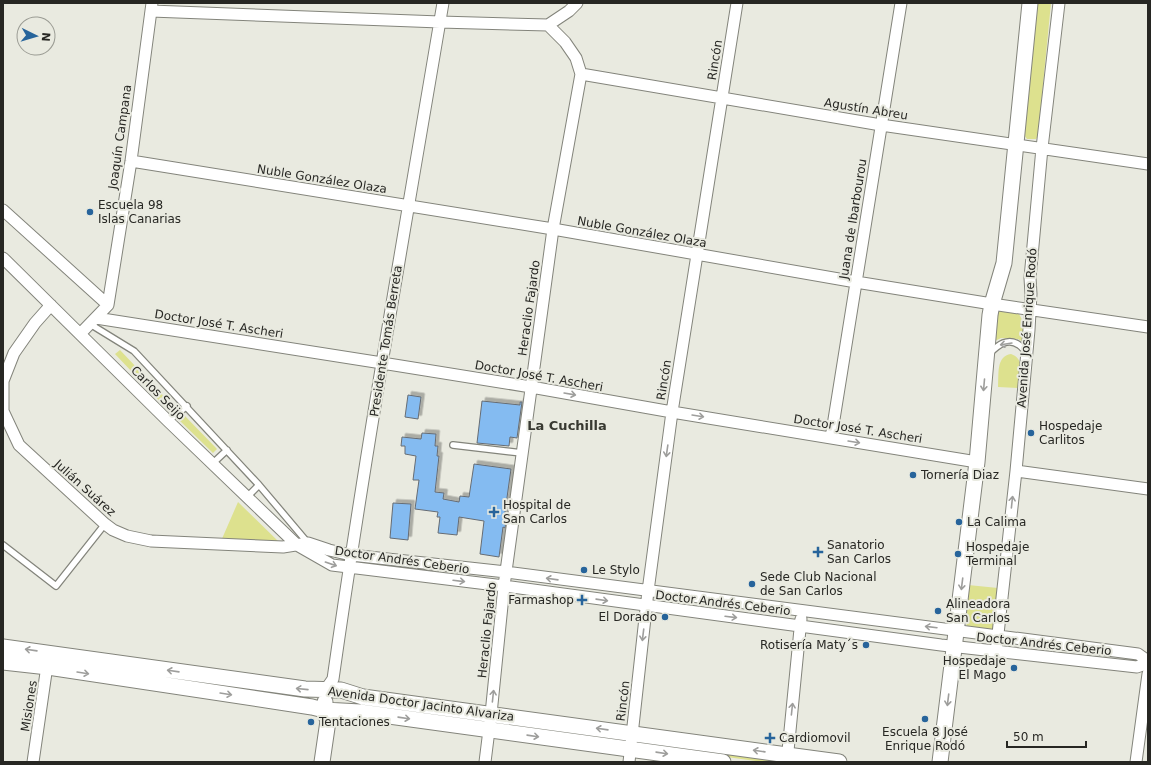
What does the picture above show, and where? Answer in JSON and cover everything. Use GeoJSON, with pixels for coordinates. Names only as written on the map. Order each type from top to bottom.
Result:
{"type":"FeatureCollection","features":[{"type":"Feature","properties":{"kind":"main road"},"geometry":{"type":"LineString","coordinates":[[940,762],[977,462],[992,304],[1004,263],[1030,3]]}},
{"type":"Feature","properties":{"kind":"main road","name":"Avenida Doctor Jacinto Alvariza"},"geometry":{"type":"LineString","coordinates":[[3,647],[48,660],[304,706],[330,714],[360,712],[489,730],[630,755],[723,762]]}},
{"type":"Feature","properties":{"kind":"main road","name":"Avenida Doctor Jacinto Alvariza"},"geometry":{"type":"LineString","coordinates":[[3,662],[48,660],[305,689],[333,686],[363,697],[632,733],[787,759],[839,762]]}},
{"type":"Feature","properties":{"kind":"main road","name":"Presidente Tomás Berreta"},"geometry":{"type":"LineString","coordinates":[[322,762],[333,686]]}},
{"type":"Feature","properties":{"kind":"street","name":"Presidente Tomás Berreta"},"geometry":{"type":"LineString","coordinates":[[333,686],[348,567],[443,3]]}},
{"type":"Feature","properties":{"kind":"street"},"geometry":{"type":"LineString","coordinates":[[152,7],[440,22],[548,24],[569,11],[577,3]]}},
{"type":"Feature","properties":{"kind":"street","name":"Rincón"},"geometry":{"type":"LineString","coordinates":[[630,755],[648,591],[672,412],[737,3]]}},
{"type":"Feature","properties":{"kind":"street","name":"Juana de Ibarbourou"},"geometry":{"type":"LineString","coordinates":[[831,438],[901,3]]}},
{"type":"Feature","properties":{"kind":"street","name":"Avenida José Enrique Rodó"},"geometry":{"type":"LineString","coordinates":[[996,652],[1016,471],[1031,309],[1030,278],[1042,148],[1059,3]]}},
{"type":"Feature","properties":{"kind":"street","name":"Joaquín Campana"},"geometry":{"type":"LineString","coordinates":[[108,305],[131,161],[152,7]]}},
{"type":"Feature","properties":{"kind":"street","name":"Heraclio Fajardo"},"geometry":{"type":"LineString","coordinates":[[485,762],[504,586],[553,229],[581,74],[576,58],[566,42],[548,24]]}},
{"type":"Feature","properties":{"kind":"street","name":"Agustín Abreu"},"geometry":{"type":"LineString","coordinates":[[581,74],[881,125],[1148,164]]}},
{"type":"Feature","properties":{"kind":"street","name":"Nuble González Olaza"},"geometry":{"type":"LineString","coordinates":[[131,161],[553,229],[856,282],[1148,327]]}},
{"type":"Feature","properties":{"kind":"street"},"geometry":{"type":"LineString","coordinates":[[3,210],[108,305],[80,334]]}},
{"type":"Feature","properties":{"kind":"street","name":"Carlos Seijo"},"geometry":{"type":"LineString","coordinates":[[3,258],[212,464],[297,545]]}},
{"type":"Feature","properties":{"kind":"street","name":"Julián Suárez"},"geometry":{"type":"LineString","coordinates":[[51,305],[35,323],[14,353],[3,381],[3,411],[19,445],[105,524],[127,536],[151,541],[283,547],[297,545]]}},
{"type":"Feature","properties":{"kind":"street","name":"Doctor José T. Ascheri"},"geometry":{"type":"LineString","coordinates":[[93,321],[382,363],[977,462]]}},
{"type":"Feature","properties":{"kind":"street"},"geometry":{"type":"LineString","coordinates":[[1016,471],[1148,489]]}},
{"type":"Feature","properties":{"kind":"street","name":"Doctor Andrés Ceberio"},"geometry":{"type":"LineString","coordinates":[[308,543],[350,555],[506,572],[1138,654],[1148,662],[1137,668],[996,652],[504,586],[332,565],[297,545],[308,543]]}},
{"type":"Feature","properties":{"kind":"street"},"geometry":{"type":"LineString","coordinates":[[787,759],[802,610]]}},
{"type":"Feature","properties":{"kind":"street","name":"Misiones"},"geometry":{"type":"LineString","coordinates":[[33,762],[48,660]]}},
{"type":"Feature","properties":{"kind":"street"},"geometry":{"type":"LineString","coordinates":[[1136,762],[1148,674]]}},
{"type":"Feature","properties":{"kind":"lane"},"geometry":{"type":"LineString","coordinates":[[93,321],[134,351],[187,406],[259,485],[308,543]]}},
{"type":"Feature","properties":{"kind":"lane"},"geometry":{"type":"LineString","coordinates":[[987,357],[1001,344],[1010,342],[1019,344],[1026,352]]}},
{"type":"Feature","properties":{"kind":"lane"},"geometry":{"type":"LineString","coordinates":[[168,421],[187,406]]}},
{"type":"Feature","properties":{"kind":"lane"},"geometry":{"type":"LineString","coordinates":[[453,445],[522,453]]}},
{"type":"Feature","properties":{"kind":"lane"},"geometry":{"type":"LineString","coordinates":[[212,464],[227,450]]}},
{"type":"Feature","properties":{"kind":"lane"},"geometry":{"type":"LineString","coordinates":[[247,497],[259,485]]}},
{"type":"Feature","properties":{"kind":"lane"},"geometry":{"type":"LineString","coordinates":[[3,545],[56,586],[105,524]]}},
{"type":"Feature","properties":{"kind":"green space"},"geometry":{"type":"Polygon","coordinates":[[[1037,3],[1051,3],[1038,136],[1036,139],[1027,139],[1024,135],[1037,3]]]}},
{"type":"Feature","properties":{"kind":"green space"},"geometry":{"type":"Polygon","coordinates":[[[997,311],[1019,314],[1024,331],[1023,342],[1018,339],[1001,338],[991,343],[997,311]]]}},
{"type":"Feature","properties":{"kind":"green space"},"geometry":{"type":"Polygon","coordinates":[[[120,350],[175,408],[171,413],[115,354],[120,350]]]}},
{"type":"Feature","properties":{"kind":"green space"},"geometry":{"type":"Polygon","coordinates":[[[1011,354],[1016,356],[1019,360],[1021,368],[1018,388],[998,387],[999,366],[1006,355],[1011,354]]]}},
{"type":"Feature","properties":{"kind":"green space"},"geometry":{"type":"Polygon","coordinates":[[[184,415],[217,449],[213,453],[179,420],[184,415]]]}},
{"type":"Feature","properties":{"kind":"green space"},"geometry":{"type":"Polygon","coordinates":[[[238,502],[279,542],[221,541],[238,502]]]}},
{"type":"Feature","properties":{"kind":"green space"},"geometry":{"type":"Polygon","coordinates":[[[968,585],[998,588],[995,630],[968,627],[964,620],[968,585]]]}},
{"type":"Feature","properties":{"kind":"green space"},"geometry":{"type":"Polygon","coordinates":[[[647,743],[775,761],[763,762],[647,746],[647,743]]]}},
{"type":"Feature","properties":{"kind":"building"},"geometry":{"type":"Polygon","coordinates":[[[408,395],[421,397],[418,419],[405,417],[408,395]]]}},
{"type":"Feature","properties":{"kind":"building"},"geometry":{"type":"Polygon","coordinates":[[[482,401],[520,405],[520,402],[522,402],[517,438],[510,437],[509,446],[477,443],[482,401]]]}},
{"type":"Feature","properties":{"kind":"building"},"geometry":{"type":"Polygon","coordinates":[[[422,433],[436,434],[435,446],[438,446],[437,456],[439,456],[435,492],[444,493],[443,499],[459,502],[460,496],[469,497],[474,464],[511,469],[504,519],[506,519],[505,528],[503,527],[499,557],[480,554],[484,521],[459,517],[457,535],[438,533],[440,517],[437,517],[438,512],[415,509],[419,480],[413,480],[416,456],[405,454],[405,446],[401,446],[402,437],[421,439],[422,433]]]}},
{"type":"Feature","properties":{"kind":"building"},"geometry":{"type":"Polygon","coordinates":[[[393,503],[411,504],[408,540],[390,538],[393,503]]]}},
{"type":"Feature","properties":{"kind":"place","name":"Escuela 98 Islas Canarias"},"geometry":{"type":"Point","coordinates":[90,212]}},
{"type":"Feature","properties":{"kind":"place","name":"Hospedaje Carlitos"},"geometry":{"type":"Point","coordinates":[1031,433]}},
{"type":"Feature","properties":{"kind":"place","name":"Tornería Diaz"},"geometry":{"type":"Point","coordinates":[913,475]}},
{"type":"Feature","properties":{"kind":"place","name":"Hospital de San Carlos"},"geometry":{"type":"Point","coordinates":[494,512]}},
{"type":"Feature","properties":{"kind":"place","name":"La Calima"},"geometry":{"type":"Point","coordinates":[959,522]}},
{"type":"Feature","properties":{"kind":"place","name":"Sanatorio San Carlos"},"geometry":{"type":"Point","coordinates":[818,552]}},
{"type":"Feature","properties":{"kind":"place","name":"Hospedaje Terminal"},"geometry":{"type":"Point","coordinates":[958,554]}},
{"type":"Feature","properties":{"kind":"place","name":"Le Stylo"},"geometry":{"type":"Point","coordinates":[584,570]}},
{"type":"Feature","properties":{"kind":"place","name":"Sede Club Nacional de San Carlos"},"geometry":{"type":"Point","coordinates":[752,584]}},
{"type":"Feature","properties":{"kind":"place","name":"Farmashop"},"geometry":{"type":"Point","coordinates":[582,600]}},
{"type":"Feature","properties":{"kind":"place","name":"Alineadora San Carlos"},"geometry":{"type":"Point","coordinates":[938,611]}},
{"type":"Feature","properties":{"kind":"place","name":"El Dorado"},"geometry":{"type":"Point","coordinates":[665,617]}},
{"type":"Feature","properties":{"kind":"place","name":"Rotisería Maty´s"},"geometry":{"type":"Point","coordinates":[866,645]}},
{"type":"Feature","properties":{"kind":"place","name":"Hospedaje El Mago"},"geometry":{"type":"Point","coordinates":[1014,668]}},
{"type":"Feature","properties":{"kind":"place","name":"Escuela 8 José Enrique Rodó"},"geometry":{"type":"Point","coordinates":[925,719]}},
{"type":"Feature","properties":{"kind":"place","name":"Tentaciones"},"geometry":{"type":"Point","coordinates":[311,722]}},
{"type":"Feature","properties":{"kind":"place","name":"Cardiomovil"},"geometry":{"type":"Point","coordinates":[770,738]}},
{"type":"Feature","properties":{"kind":"district","name":"La Cuchilla"},"geometry":{"type":"Point","coordinates":[567,425]}}]}
